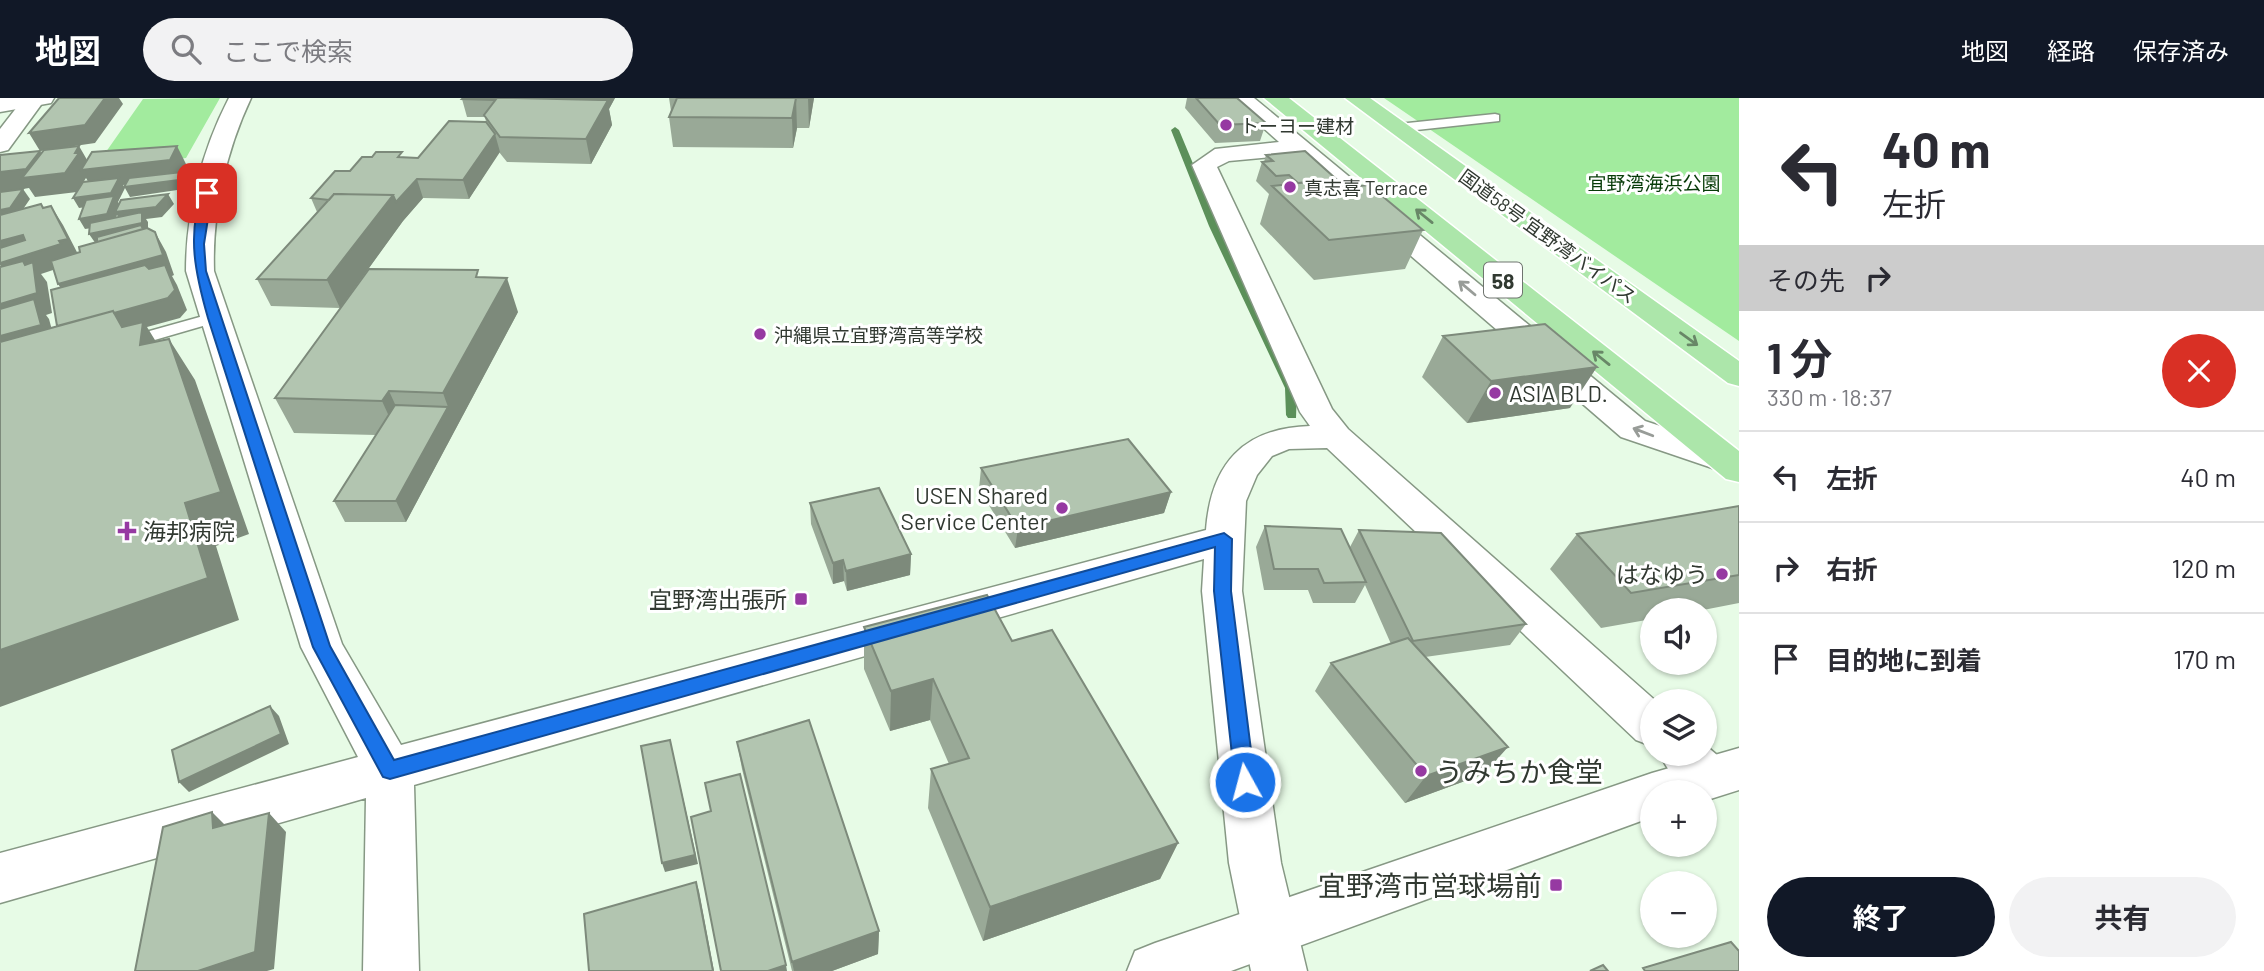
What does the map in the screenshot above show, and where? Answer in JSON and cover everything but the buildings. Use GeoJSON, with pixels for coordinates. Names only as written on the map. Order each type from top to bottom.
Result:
{"type":"FeatureCollection","features":[{"type":"Feature","properties":{"kind":"highway","name":"58"},"geometry":{"type":"LineString","coordinates":[[1275,98],[1735,466]]}},
{"type":"Feature","properties":{"kind":"highway","name":"国道58号 宜野湾バイパス"},"geometry":{"type":"LineString","coordinates":[[1356,98],[1739,376]]}},
{"type":"Feature","properties":{"kind":"street"},"geometry":{"type":"LineString","coordinates":[[0,104],[38,98]]}},
{"type":"Feature","properties":{"kind":"street"},"geometry":{"type":"LineString","coordinates":[[0,145],[38,98]]}},
{"type":"Feature","properties":{"kind":"street"},"geometry":{"type":"LineString","coordinates":[[240,98],[202,208],[198,244],[200,271],[322,647],[390,770],[391,971]]}},
{"type":"Feature","properties":{"kind":"street"},"geometry":{"type":"LineString","coordinates":[[1241,98],[1633,429],[1735,466]]}},
{"type":"Feature","properties":{"kind":"street"},"geometry":{"type":"LineString","coordinates":[[1299,147],[1223,154],[1204,165],[1317,412],[1336,437],[1640,715]]}},
{"type":"Feature","properties":{"kind":"street"},"geometry":{"type":"LineString","coordinates":[[1274,950],[1255,863],[1222,591],[1227,501],[1241,471],[1260,448],[1286,438],[1336,437]]}},
{"type":"Feature","properties":{"kind":"street"},"geometry":{"type":"LineString","coordinates":[[0,878],[1224,539]]}},
{"type":"Feature","properties":{"kind":"street"},"geometry":{"type":"LineString","coordinates":[[1684,780],[1710,766]]}},
{"type":"Feature","properties":{"kind":"street"},"geometry":{"type":"LineString","coordinates":[[1155,971],[1274,950],[1640,800]]}},
{"type":"Feature","properties":{"kind":"lane"},"geometry":{"type":"LineString","coordinates":[[1398,128],[1496,118]]}},
{"type":"Feature","properties":{"kind":"lane"},"geometry":{"type":"LineString","coordinates":[[107,349],[214,318]]}},
{"type":"Feature","properties":{"kind":"green space"},"geometry":{"type":"Polygon","coordinates":[[[220,98],[186,158],[94,169],[143,99],[220,98]]]}},
{"type":"Feature","properties":{"kind":"green space","name":"宜野湾海浜公園"},"geometry":{"type":"Polygon","coordinates":[[[1384,98],[1739,98],[1739,341],[1384,98]]]}},
{"type":"Feature","properties":{"kind":"waterway"},"geometry":{"type":"LineString","coordinates":[[1175,130],[1214,226],[1291,388],[1292,415]]}},
{"type":"Feature","properties":{"kind":"place","name":"トーヨー建材"},"geometry":{"type":"Point","coordinates":[1226,125]}},
{"type":"Feature","properties":{"kind":"place","name":"真志喜 Terrace"},"geometry":{"type":"Point","coordinates":[1290,187]}},
{"type":"Feature","properties":{"kind":"place","name":"沖縄県立宜野湾高等学校"},"geometry":{"type":"Point","coordinates":[760,334]}},
{"type":"Feature","properties":{"kind":"place","name":"ASIA BLD."},"geometry":{"type":"Point","coordinates":[1495,393]}},
{"type":"Feature","properties":{"kind":"place","name":"USEN Shared Service Center"},"geometry":{"type":"Point","coordinates":[1062,508]}},
{"type":"Feature","properties":{"kind":"place","name":"海邦病院"},"geometry":{"type":"Point","coordinates":[127,531]}},
{"type":"Feature","properties":{"kind":"place","name":"はなゆう"},"geometry":{"type":"Point","coordinates":[1722,574]}},
{"type":"Feature","properties":{"kind":"place","name":"宜野湾出張所"},"geometry":{"type":"Point","coordinates":[801,599]}},
{"type":"Feature","properties":{"kind":"place","name":"うみちか食堂"},"geometry":{"type":"Point","coordinates":[1421,771]}},
{"type":"Feature","properties":{"kind":"place","name":"宜野湾市営球場前"},"geometry":{"type":"Point","coordinates":[1556,885]}},
{"type":"Feature","properties":{"kind":"route"},"geometry":{"type":"LineString","coordinates":[[207,193],[202,208],[198,244],[200,271],[214,318],[322,647],[390,770],[804,653],[1224,539],[1222,591],[1245,782]]}}]}
